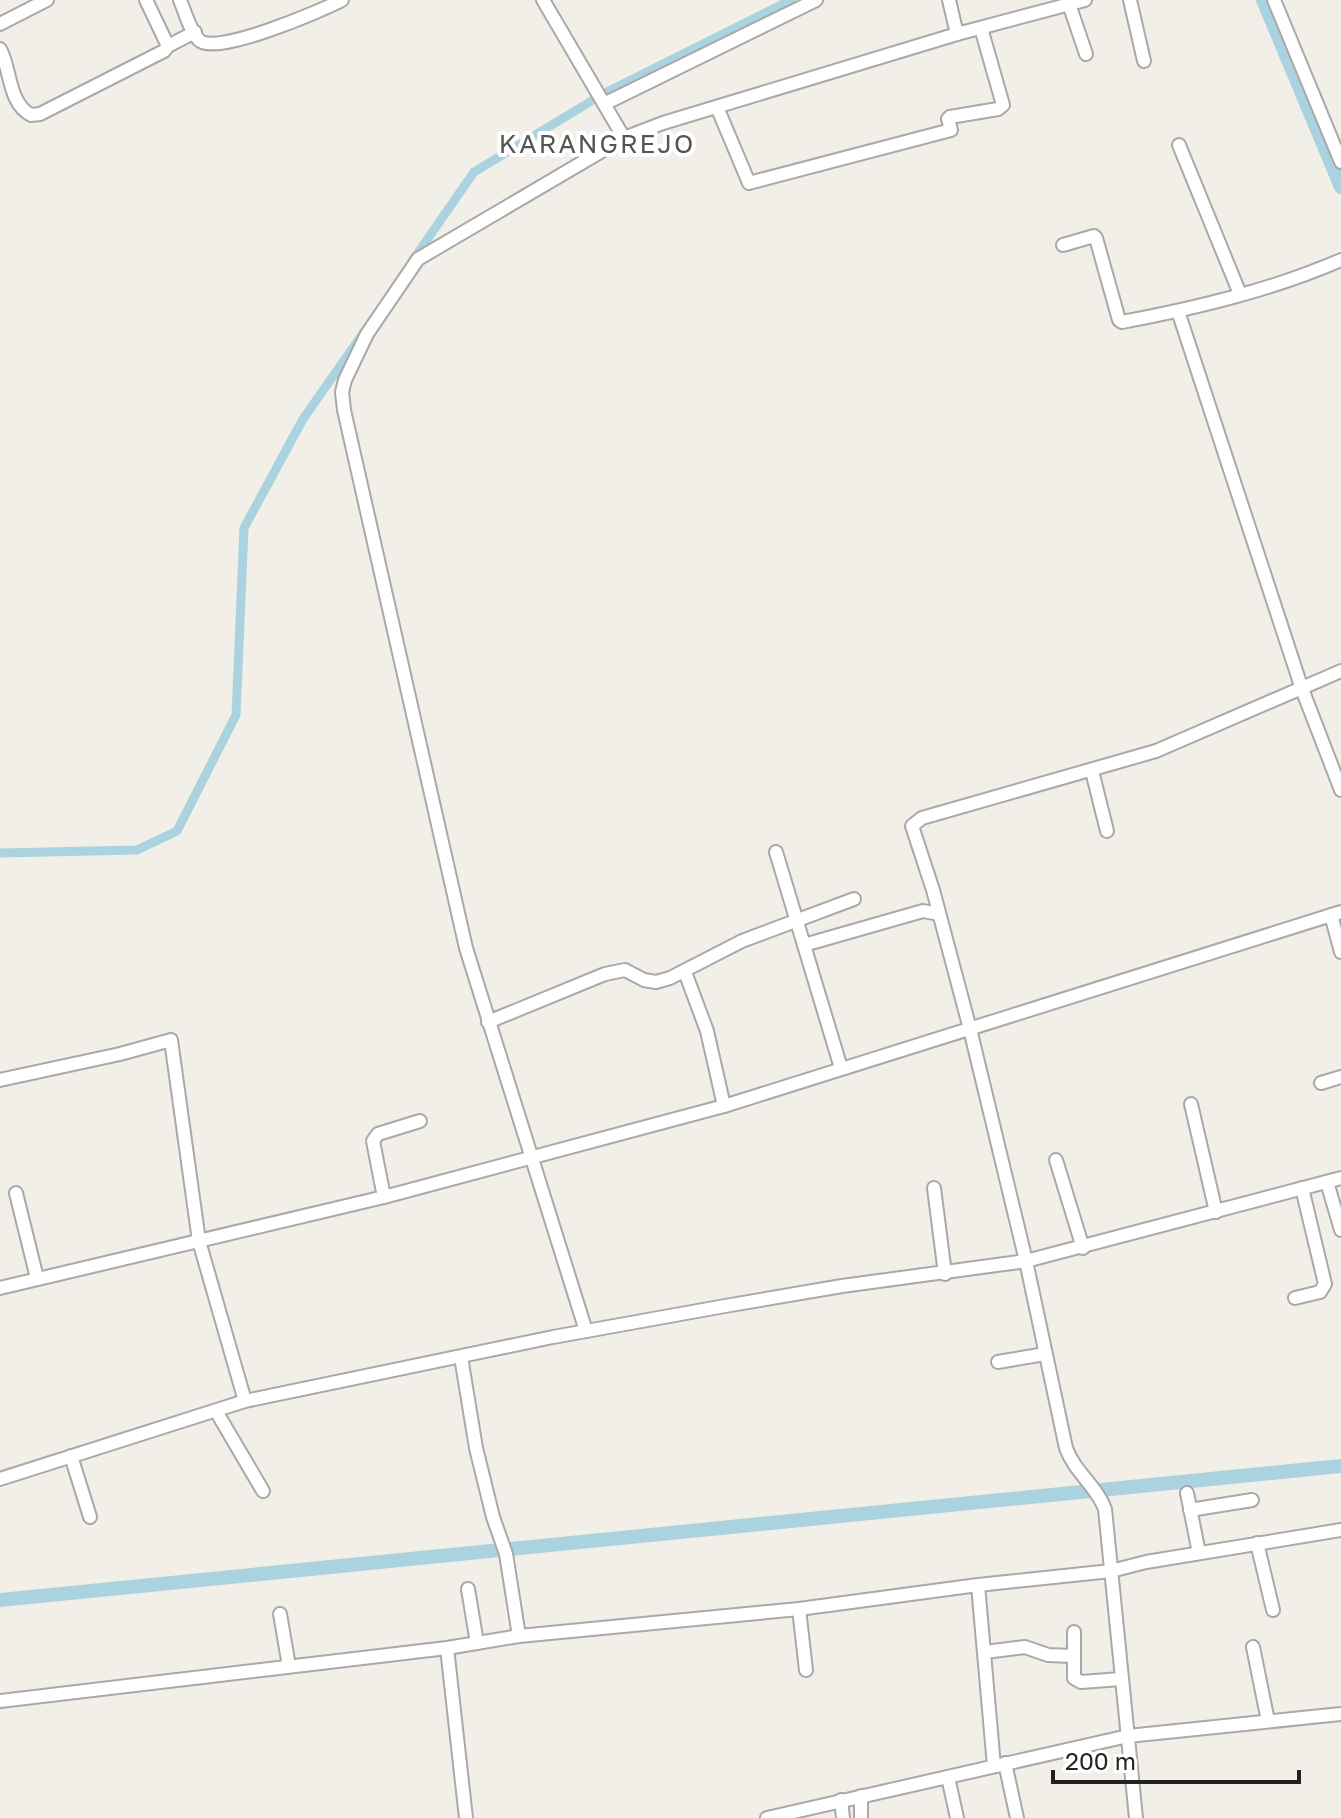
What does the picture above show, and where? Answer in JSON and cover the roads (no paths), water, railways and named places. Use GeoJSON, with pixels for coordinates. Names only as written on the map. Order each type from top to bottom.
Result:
{"type":"FeatureCollection","features":[{"type":"Feature","properties":{"kind":"street"},"geometry":{"type":"LineString","coordinates":[[0,24],[47,0]]}},
{"type":"Feature","properties":{"kind":"street"},"geometry":{"type":"LineString","coordinates":[[146,0],[168,46]]}},
{"type":"Feature","properties":{"kind":"street"},"geometry":{"type":"LineString","coordinates":[[180,0],[199,40],[206,44],[235,41],[289,24],[342,0]]}},
{"type":"Feature","properties":{"kind":"street"},"geometry":{"type":"LineString","coordinates":[[543,0],[624,138]]}},
{"type":"Feature","properties":{"kind":"street"},"geometry":{"type":"LineString","coordinates":[[602,99],[816,0]]}},
{"type":"Feature","properties":{"kind":"street"},"geometry":{"type":"LineString","coordinates":[[949,0],[957,34]]}},
{"type":"Feature","properties":{"kind":"street"},"geometry":{"type":"LineString","coordinates":[[586,1331],[466,948],[342,392],[367,334],[411,265],[624,138],[957,34],[1085,0]]}},
{"type":"Feature","properties":{"kind":"street"},"geometry":{"type":"LineString","coordinates":[[1130,0],[1144,61]]}},
{"type":"Feature","properties":{"kind":"street"},"geometry":{"type":"LineString","coordinates":[[1274,0],[1341,162]]}},
{"type":"Feature","properties":{"kind":"street"},"geometry":{"type":"LineString","coordinates":[[1069,4],[1086,54]]}},
{"type":"Feature","properties":{"kind":"street"},"geometry":{"type":"LineString","coordinates":[[717,107],[749,183],[951,130],[950,117],[998,109],[1003,105],[981,28]]}},
{"type":"Feature","properties":{"kind":"street"},"geometry":{"type":"LineString","coordinates":[[0,49],[15,94],[23,110],[31,115],[40,114],[148,60],[195,32]]}},
{"type":"Feature","properties":{"kind":"street"},"geometry":{"type":"LineString","coordinates":[[1179,145],[1240,294]]}},
{"type":"Feature","properties":{"kind":"street"},"geometry":{"type":"LineString","coordinates":[[1063,245],[1096,230],[1120,322],[1178,311],[1240,294],[1310,273],[1341,260]]}},
{"type":"Feature","properties":{"kind":"street"},"geometry":{"type":"LineString","coordinates":[[1178,311],[1302,689],[1341,790]]}},
{"type":"Feature","properties":{"kind":"street"},"geometry":{"type":"LineString","coordinates":[[1136,1818],[1105,1509],[1098,1495],[1074,1468],[1066,1448],[1026,1261],[970,1029],[913,823],[1156,751],[1341,671]]}},
{"type":"Feature","properties":{"kind":"street"},"geometry":{"type":"LineString","coordinates":[[1092,771],[1107,831]]}},
{"type":"Feature","properties":{"kind":"street"},"geometry":{"type":"LineString","coordinates":[[776,852],[841,1068]]}},
{"type":"Feature","properties":{"kind":"street"},"geometry":{"type":"LineString","coordinates":[[488,1022],[605,974],[625,970],[644,980],[656,982],[685,972],[742,941],[854,899]]}},
{"type":"Feature","properties":{"kind":"street"},"geometry":{"type":"LineString","coordinates":[[804,945],[923,911],[939,914]]}},
{"type":"Feature","properties":{"kind":"street"},"geometry":{"type":"LineString","coordinates":[[0,1288],[384,1197],[724,1106],[1336,914],[1341,952]]}},
{"type":"Feature","properties":{"kind":"street"},"geometry":{"type":"LineString","coordinates":[[685,972],[707,1031],[724,1106]]}},
{"type":"Feature","properties":{"kind":"street"},"geometry":{"type":"LineString","coordinates":[[0,1080],[171,1040],[199,1241],[245,1401]]}},
{"type":"Feature","properties":{"kind":"street"},"geometry":{"type":"LineString","coordinates":[[1321,1083],[1341,1077]]}},
{"type":"Feature","properties":{"kind":"street"},"geometry":{"type":"LineString","coordinates":[[1191,1104],[1216,1212]]}},
{"type":"Feature","properties":{"kind":"street"},"geometry":{"type":"LineString","coordinates":[[384,1197],[373,1141],[378,1134],[420,1121]]}},
{"type":"Feature","properties":{"kind":"street"},"geometry":{"type":"LineString","coordinates":[[1056,1160],[1083,1248]]}},
{"type":"Feature","properties":{"kind":"street"},"geometry":{"type":"LineString","coordinates":[[0,1479],[245,1401],[346,1378],[586,1331],[842,1286],[1026,1261],[1341,1178]]}},
{"type":"Feature","properties":{"kind":"street"},"geometry":{"type":"LineString","coordinates":[[1327,1182],[1341,1230]]}},
{"type":"Feature","properties":{"kind":"street"},"geometry":{"type":"LineString","coordinates":[[934,1188],[945,1274]]}},
{"type":"Feature","properties":{"kind":"street"},"geometry":{"type":"LineString","coordinates":[[1295,1298],[1320,1292],[1326,1280],[1302,1188]]}},
{"type":"Feature","properties":{"kind":"street"},"geometry":{"type":"LineString","coordinates":[[16,1193],[37,1278]]}},
{"type":"Feature","properties":{"kind":"street"},"geometry":{"type":"LineString","coordinates":[[998,1362],[1045,1354]]}},
{"type":"Feature","properties":{"kind":"street"},"geometry":{"type":"LineString","coordinates":[[461,1357],[476,1448],[506,1554],[519,1636]]}},
{"type":"Feature","properties":{"kind":"street"},"geometry":{"type":"LineString","coordinates":[[216,1411],[263,1491]]}},
{"type":"Feature","properties":{"kind":"street"},"geometry":{"type":"LineString","coordinates":[[71,1456],[90,1517]]}},
{"type":"Feature","properties":{"kind":"street"},"geometry":{"type":"LineString","coordinates":[[1187,1493],[1199,1553]]}},
{"type":"Feature","properties":{"kind":"street"},"geometry":{"type":"LineString","coordinates":[[1190,1510],[1252,1500]]}},
{"type":"Feature","properties":{"kind":"street"},"geometry":{"type":"LineString","coordinates":[[0,1701],[447,1648],[519,1636],[799,1609],[1111,1571],[1341,1530]]}},
{"type":"Feature","properties":{"kind":"street"},"geometry":{"type":"LineString","coordinates":[[1257,1543],[1273,1610]]}},
{"type":"Feature","properties":{"kind":"street"},"geometry":{"type":"LineString","coordinates":[[978,1585],[999,1765],[1017,1818]]}},
{"type":"Feature","properties":{"kind":"street"},"geometry":{"type":"LineString","coordinates":[[468,1589],[477,1643]]}},
{"type":"Feature","properties":{"kind":"street"},"geometry":{"type":"LineString","coordinates":[[799,1609],[806,1670]]}},
{"type":"Feature","properties":{"kind":"street"},"geometry":{"type":"LineString","coordinates":[[280,1614],[289,1666]]}},
{"type":"Feature","properties":{"kind":"street"},"geometry":{"type":"LineString","coordinates":[[1074,1632],[1072,1673],[1077,1681],[1121,1679]]}},
{"type":"Feature","properties":{"kind":"street"},"geometry":{"type":"LineString","coordinates":[[985,1652],[1025,1647],[1048,1655],[1073,1656]]}},
{"type":"Feature","properties":{"kind":"street"},"geometry":{"type":"LineString","coordinates":[[1253,1647],[1268,1721]]}},
{"type":"Feature","properties":{"kind":"street"},"geometry":{"type":"LineString","coordinates":[[447,1648],[466,1818]]}},
{"type":"Feature","properties":{"kind":"street"},"geometry":{"type":"LineString","coordinates":[[767,1818],[802,1814],[841,1800],[1128,1736],[1341,1714]]}},
{"type":"Feature","properties":{"kind":"street"},"geometry":{"type":"LineString","coordinates":[[948,1777],[957,1818]]}},
{"type":"Feature","properties":{"kind":"street"},"geometry":{"type":"LineString","coordinates":[[861,1796],[861,1818]]}},
{"type":"Feature","properties":{"kind":"street"},"geometry":{"type":"LineString","coordinates":[[841,1800],[843,1818]]}},
{"type":"Feature","properties":{"kind":"waterway"},"geometry":{"type":"LineString","coordinates":[[413,260],[474,172],[603,94],[791,0]]}},
{"type":"Feature","properties":{"kind":"waterway"},"geometry":{"type":"LineString","coordinates":[[1263,0],[1341,187]]}},
{"type":"Feature","properties":{"kind":"waterway"},"geometry":{"type":"LineString","coordinates":[[0,853],[137,850],[177,831],[236,715],[244,528],[303,419],[364,332]]}},
{"type":"Feature","properties":{"kind":"waterway"},"geometry":{"type":"LineString","coordinates":[[0,1600],[1341,1466]]}},
{"type":"Feature","properties":{"kind":"district","name":"KARANGREJO"},"geometry":{"type":"Point","coordinates":[597,144]}}]}
